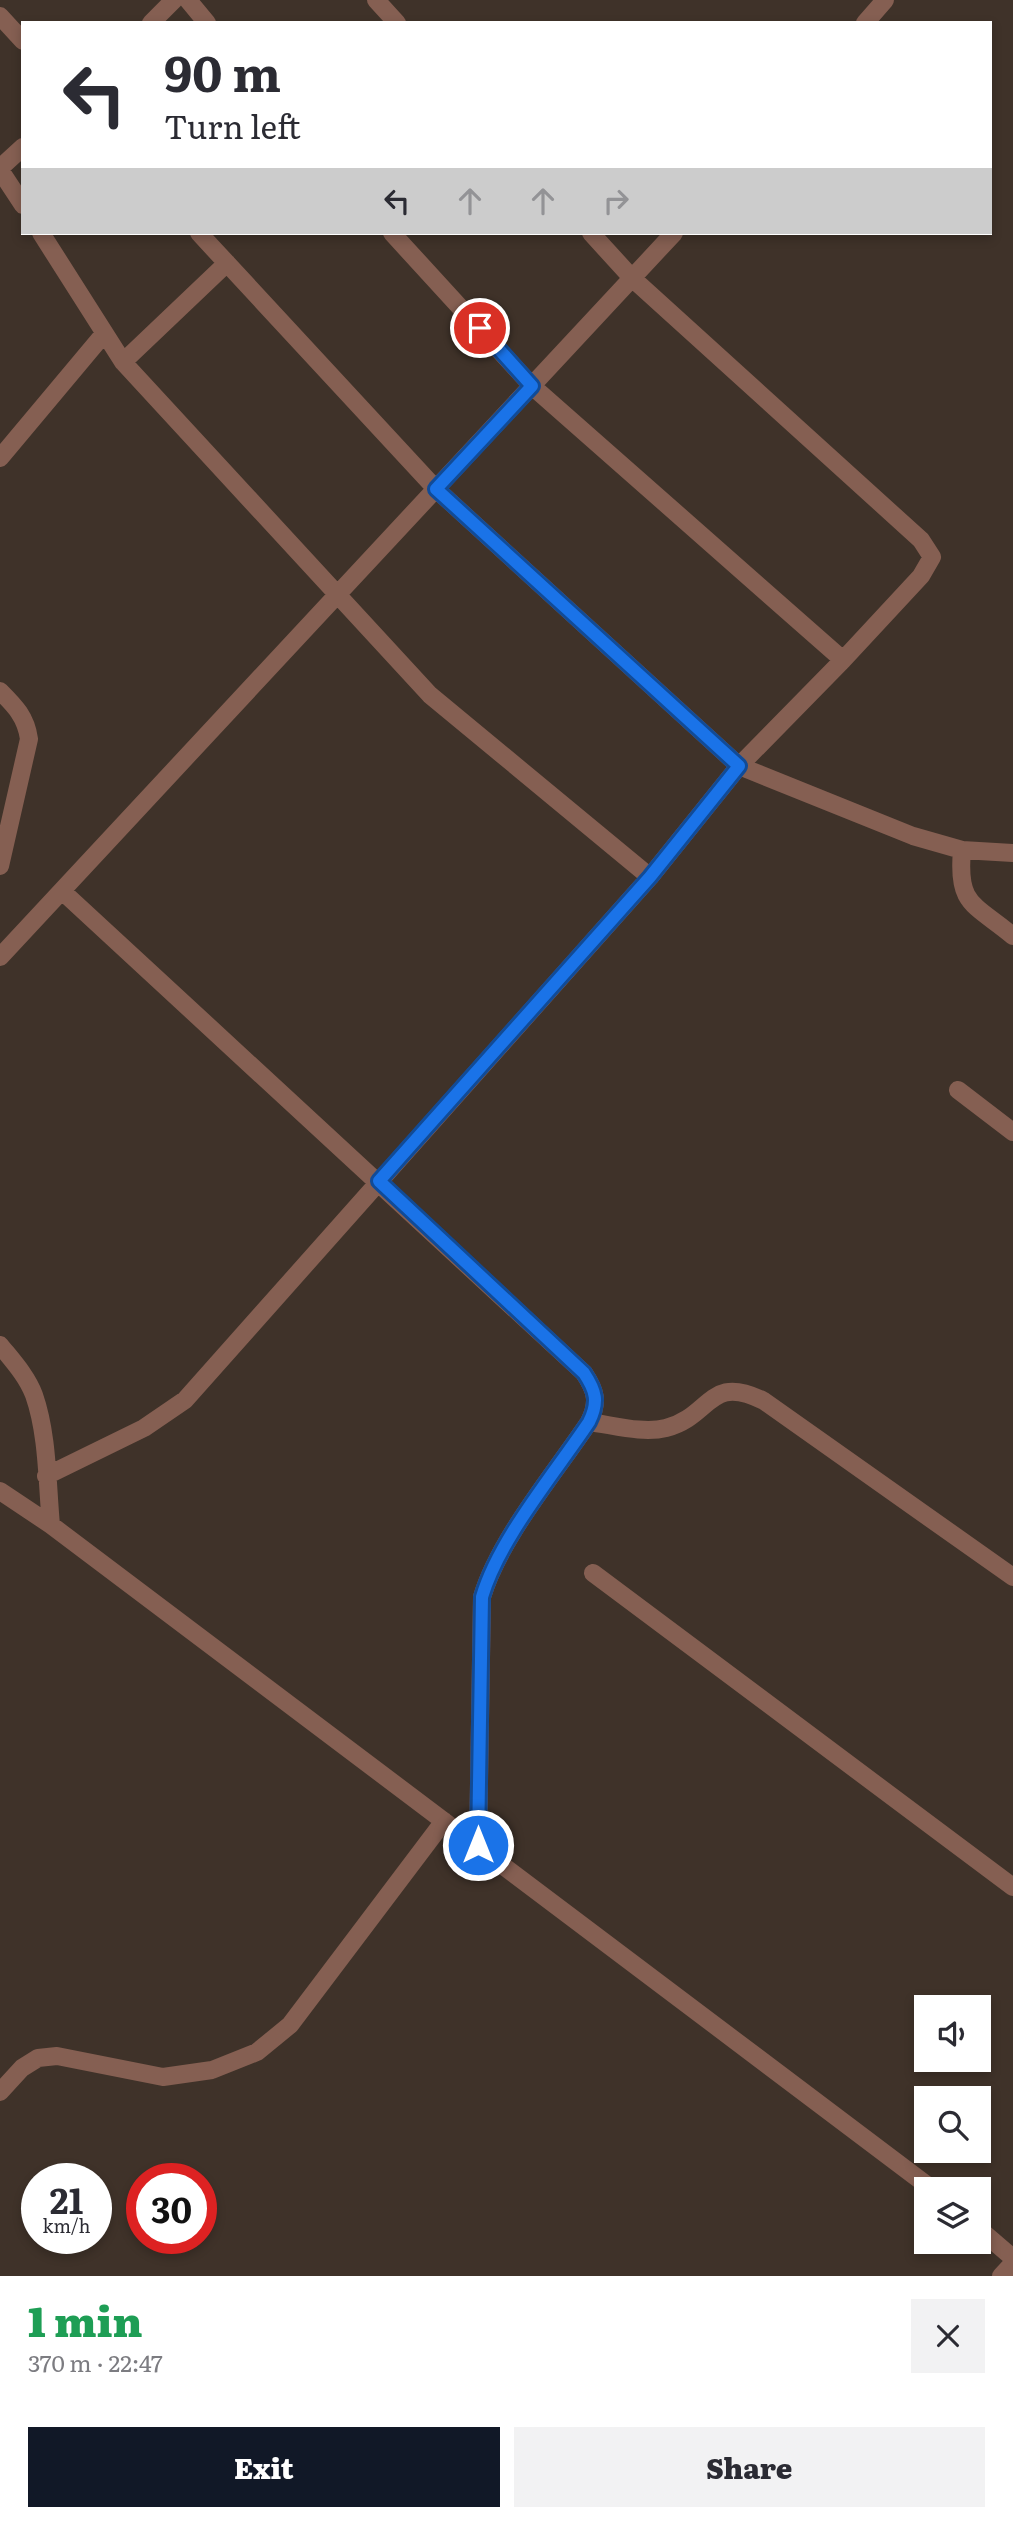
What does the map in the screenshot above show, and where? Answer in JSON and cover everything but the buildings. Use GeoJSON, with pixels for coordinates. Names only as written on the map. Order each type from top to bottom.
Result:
{"type":"FeatureCollection","features":[{"type":"Feature","properties":{"kind":"street"},"geometry":{"type":"LineString","coordinates":[[153,21],[174,0]]}},
{"type":"Feature","properties":{"kind":"street"},"geometry":{"type":"LineString","coordinates":[[188,0],[205,21]]}},
{"type":"Feature","properties":{"kind":"street"},"geometry":{"type":"LineString","coordinates":[[376,0],[395,21]]}},
{"type":"Feature","properties":{"kind":"street"},"geometry":{"type":"LineString","coordinates":[[867,21],[885,0]]}},
{"type":"Feature","properties":{"kind":"street"},"geometry":{"type":"LineString","coordinates":[[0,16],[21,39]]}},
{"type":"Feature","properties":{"kind":"street"},"geometry":{"type":"LineString","coordinates":[[21,149],[0,169],[21,202]]}},
{"type":"Feature","properties":{"kind":"street"},"geometry":{"type":"LineString","coordinates":[[42,235],[103,335],[123,362],[430,695],[650,877]]}},
{"type":"Feature","properties":{"kind":"street"},"geometry":{"type":"LineString","coordinates":[[201,235],[436,489],[739,766],[913,836],[962,850],[1013,853]]}},
{"type":"Feature","properties":{"kind":"street"},"geometry":{"type":"LineString","coordinates":[[394,235],[532,386],[844,660]]}},
{"type":"Feature","properties":{"kind":"street"},"geometry":{"type":"LineString","coordinates":[[46,1476],[144,1428],[184,1400],[650,877],[739,766],[844,660],[920,576],[932,557],[929,549],[632,278],[593,235]]}},
{"type":"Feature","properties":{"kind":"street"},"geometry":{"type":"LineString","coordinates":[[0,957],[672,235]]}},
{"type":"Feature","properties":{"kind":"street"},"geometry":{"type":"LineString","coordinates":[[123,362],[227,263]]}},
{"type":"Feature","properties":{"kind":"street"},"geometry":{"type":"LineString","coordinates":[[0,458],[103,335]]}},
{"type":"Feature","properties":{"kind":"street"},"geometry":{"type":"LineString","coordinates":[[0,691],[21,713],[29,739],[0,866]]}},
{"type":"Feature","properties":{"kind":"street"},"geometry":{"type":"LineString","coordinates":[[962,850],[959,880],[964,894],[1013,936]]}},
{"type":"Feature","properties":{"kind":"street"},"geometry":{"type":"LineString","coordinates":[[62,891],[379,1181],[584,1373],[595,1389],[597,1404],[589,1422],[503,1549],[488,1575],[482,1597],[478,1845]]}},
{"type":"Feature","properties":{"kind":"street"},"geometry":{"type":"LineString","coordinates":[[958,1090],[1013,1132]]}},
{"type":"Feature","properties":{"kind":"street"},"geometry":{"type":"LineString","coordinates":[[0,1345],[21,1371],[34,1393],[51,1525]]}},
{"type":"Feature","properties":{"kind":"street"},"geometry":{"type":"LineString","coordinates":[[589,1422],[646,1430],[664,1429],[678,1423],[721,1393],[732,1390],[745,1392],[764,1401],[1013,1577]]}},
{"type":"Feature","properties":{"kind":"street"},"geometry":{"type":"LineString","coordinates":[[0,1491],[51,1525],[916,2177]]}},
{"type":"Feature","properties":{"kind":"street"},"geometry":{"type":"LineString","coordinates":[[593,1573],[1013,1887]]}},
{"type":"Feature","properties":{"kind":"street"},"geometry":{"type":"LineString","coordinates":[[0,2092],[22,2068],[38,2058],[57,2056],[163,2077],[212,2070],[257,2052],[290,2025],[444,1821]]}},
{"type":"Feature","properties":{"kind":"street"},"geometry":{"type":"LineString","coordinates":[[991,2240],[1013,2260],[1000,2276]]}},
{"type":"Feature","properties":{"kind":"route"},"geometry":{"type":"LineString","coordinates":[[478,1845],[479,1634],[482,1597],[488,1575],[503,1549],[594,1413],[597,1404],[595,1389],[584,1373],[379,1181],[650,877],[739,766],[436,489],[532,386],[480,328]]}}]}
